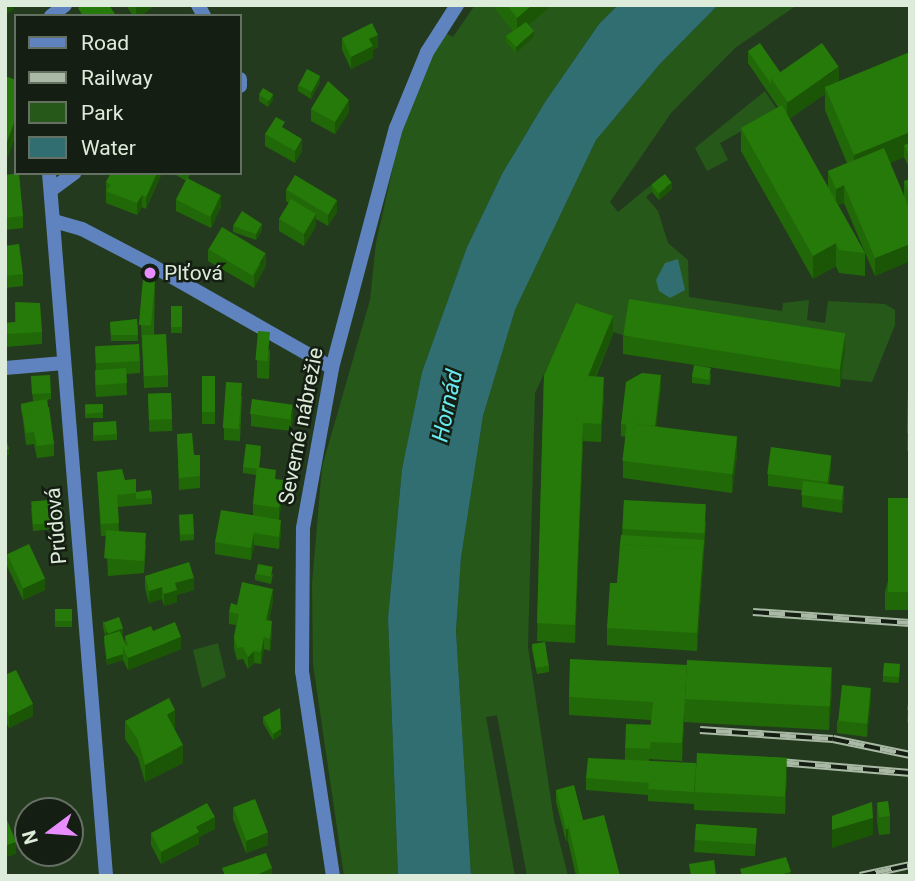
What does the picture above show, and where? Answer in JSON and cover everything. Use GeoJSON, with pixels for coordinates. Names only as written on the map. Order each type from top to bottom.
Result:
{"type":"FeatureCollection","features":[{"type":"Feature","properties":{"kind":"street","name":"Severné nábrežie"},"geometry":{"type":"LineString","coordinates":[[333,876],[302,671],[299,589],[312,465],[332,368],[396,128],[427,52],[457,5]]}},
{"type":"Feature","properties":{"kind":"street","name":"Prúdová"},"geometry":{"type":"LineString","coordinates":[[49,175],[106,876]]}},
{"type":"Feature","properties":{"kind":"street"},"geometry":{"type":"LineString","coordinates":[[51,190],[71,175]]}},
{"type":"Feature","properties":{"kind":"street"},"geometry":{"type":"LineString","coordinates":[[54,221],[76,226],[151,265],[332,368]]}},
{"type":"Feature","properties":{"kind":"street"},"geometry":{"type":"LineString","coordinates":[[5,368],[64,363]]}},
{"type":"Feature","properties":{"kind":"green space"},"geometry":{"type":"Polygon","coordinates":[[[475,5],[618,5],[599,24],[545,102],[502,174],[467,247],[422,372],[402,469],[388,618],[398,876],[344,876],[313,664],[312,584],[322,467],[370,300],[376,243],[412,82],[440,30],[453,37],[475,5]]]}},
{"type":"Feature","properties":{"kind":"green space"},"geometry":{"type":"Polygon","coordinates":[[[718,5],[797,5],[735,48],[671,113],[610,202],[618,212],[662,176],[665,181],[646,197],[658,211],[668,243],[688,260],[689,297],[782,311],[783,303],[809,300],[807,320],[825,323],[828,301],[885,304],[895,310],[895,325],[872,382],[841,379],[845,350],[626,336],[570,319],[535,393],[528,647],[554,820],[568,876],[527,876],[497,715],[486,717],[515,876],[471,876],[456,631],[461,558],[483,416],[515,310],[596,140],[659,65],[718,5]]]}},
{"type":"Feature","properties":{"kind":"green space"},"geometry":{"type":"Polygon","coordinates":[[[765,91],[778,111],[720,143],[728,160],[707,171],[695,148],[765,91]]]}},
{"type":"Feature","properties":{"kind":"green space"},"geometry":{"type":"Polygon","coordinates":[[[218,643],[226,677],[202,688],[193,650],[218,643]]]}},
{"type":"Feature","properties":{"kind":"water","name":"Hornád"},"geometry":{"type":"Polygon","coordinates":[[[618,5],[718,5],[659,65],[596,140],[515,310],[483,416],[461,558],[456,631],[471,876],[398,876],[388,618],[402,469],[422,372],[467,247],[502,174],[545,102],[599,24],[618,5]]]}},
{"type":"Feature","properties":{"kind":"water"},"geometry":{"type":"Polygon","coordinates":[[[678,259],[685,290],[670,298],[659,291],[656,280],[665,263],[678,259]]]}},
{"type":"Feature","properties":{"kind":"building"},"geometry":{"type":"Polygon","coordinates":[[[83,5],[109,5],[115,14],[82,14],[78,8],[83,5]]]}},
{"type":"Feature","properties":{"kind":"building"},"geometry":{"type":"Polygon","coordinates":[[[507,5],[532,5],[517,18],[507,5]]]}},
{"type":"Feature","properties":{"kind":"building"},"geometry":{"type":"Polygon","coordinates":[[[526,22],[534,31],[516,47],[506,36],[526,22]]]}},
{"type":"Feature","properties":{"kind":"building"},"geometry":{"type":"Polygon","coordinates":[[[372,23],[378,35],[369,39],[373,46],[351,57],[342,38],[372,23]]]}},
{"type":"Feature","properties":{"kind":"building"},"geometry":{"type":"Polygon","coordinates":[[[760,43],[780,72],[771,79],[771,84],[748,51],[760,43]]]}},
{"type":"Feature","properties":{"kind":"building"},"geometry":{"type":"Polygon","coordinates":[[[822,43],[839,67],[788,102],[771,79],[822,43]]]}},
{"type":"Feature","properties":{"kind":"building"},"geometry":{"type":"Polygon","coordinates":[[[910,52],[910,132],[854,155],[825,87],[910,52]]]}},
{"type":"Feature","properties":{"kind":"building"},"geometry":{"type":"Polygon","coordinates":[[[307,69],[320,76],[312,92],[299,85],[307,69]]]}},
{"type":"Feature","properties":{"kind":"building"},"geometry":{"type":"Polygon","coordinates":[[[5,76],[14,79],[14,123],[5,148],[5,76]]]}},
{"type":"Feature","properties":{"kind":"building"},"geometry":{"type":"Polygon","coordinates":[[[328,81],[349,100],[335,122],[311,109],[328,81]]]}},
{"type":"Feature","properties":{"kind":"building"},"geometry":{"type":"Polygon","coordinates":[[[263,88],[273,94],[269,101],[259,95],[263,88]]]}},
{"type":"Feature","properties":{"kind":"building"},"geometry":{"type":"Polygon","coordinates":[[[782,105],[865,253],[839,250],[836,243],[813,256],[741,128],[782,105]]]}},
{"type":"Feature","properties":{"kind":"building"},"geometry":{"type":"Polygon","coordinates":[[[276,117],[285,122],[282,127],[302,139],[295,151],[265,134],[276,117]]]}},
{"type":"Feature","properties":{"kind":"building"},"geometry":{"type":"Polygon","coordinates":[[[910,143],[910,158],[904,145],[910,143]]]}},
{"type":"Feature","properties":{"kind":"building"},"geometry":{"type":"Polygon","coordinates":[[[884,148],[910,210],[910,244],[875,258],[844,185],[836,189],[828,171],[884,148]]]}},
{"type":"Feature","properties":{"kind":"building"},"geometry":{"type":"Polygon","coordinates":[[[665,174],[672,183],[658,193],[652,184],[665,174]]]}},
{"type":"Feature","properties":{"kind":"building"},"geometry":{"type":"Polygon","coordinates":[[[5,175],[19,175],[23,216],[5,218],[5,175]]]}},
{"type":"Feature","properties":{"kind":"building"},"geometry":{"type":"Polygon","coordinates":[[[110,175],[156,175],[146,197],[142,195],[137,203],[106,191],[111,185],[106,182],[110,175]]]}},
{"type":"Feature","properties":{"kind":"building"},"geometry":{"type":"Polygon","coordinates":[[[295,175],[337,200],[328,215],[286,190],[295,175]]]}},
{"type":"Feature","properties":{"kind":"building"},"geometry":{"type":"Polygon","coordinates":[[[187,178],[221,195],[210,217],[176,199],[187,178]]]}},
{"type":"Feature","properties":{"kind":"building"},"geometry":{"type":"Polygon","coordinates":[[[910,179],[910,195],[904,181],[910,179]]]}},
{"type":"Feature","properties":{"kind":"building"},"geometry":{"type":"Polygon","coordinates":[[[291,199],[316,214],[304,234],[279,219],[291,199]]]}},
{"type":"Feature","properties":{"kind":"building"},"geometry":{"type":"Polygon","coordinates":[[[242,211],[262,224],[256,234],[233,226],[242,211]]]}},
{"type":"Feature","properties":{"kind":"building"},"geometry":{"type":"Polygon","coordinates":[[[222,227],[266,253],[252,276],[209,249],[222,227]]]}},
{"type":"Feature","properties":{"kind":"building"},"geometry":{"type":"Polygon","coordinates":[[[19,244],[23,274],[5,276],[5,246],[19,244]]]}},
{"type":"Feature","properties":{"kind":"building"},"geometry":{"type":"Polygon","coordinates":[[[143,278],[155,279],[151,326],[139,325],[143,278]]]}},
{"type":"Feature","properties":{"kind":"building"},"geometry":{"type":"Polygon","coordinates":[[[629,299],[845,333],[840,370],[623,336],[629,299]]]}},
{"type":"Feature","properties":{"kind":"building"},"geometry":{"type":"Polygon","coordinates":[[[15,302],[40,303],[42,332],[5,334],[5,323],[16,322],[15,302]]]}},
{"type":"Feature","properties":{"kind":"building"},"geometry":{"type":"Polygon","coordinates":[[[576,303],[613,316],[588,376],[604,377],[601,424],[583,423],[575,625],[537,623],[544,375],[576,303]]]}},
{"type":"Feature","properties":{"kind":"building"},"geometry":{"type":"Polygon","coordinates":[[[171,306],[182,306],[182,327],[171,327],[171,306]]]}},
{"type":"Feature","properties":{"kind":"building"},"geometry":{"type":"Polygon","coordinates":[[[137,319],[138,335],[111,335],[110,322],[137,319]]]}},
{"type":"Feature","properties":{"kind":"building"},"geometry":{"type":"Polygon","coordinates":[[[258,331],[270,332],[267,361],[255,360],[258,331]]]}},
{"type":"Feature","properties":{"kind":"building"},"geometry":{"type":"Polygon","coordinates":[[[166,334],[168,375],[144,376],[142,335],[166,334]]]}},
{"type":"Feature","properties":{"kind":"building"},"geometry":{"type":"Polygon","coordinates":[[[909,340],[910,433],[907,433],[909,340]]]}},
{"type":"Feature","properties":{"kind":"building"},"geometry":{"type":"Polygon","coordinates":[[[139,344],[140,361],[96,363],[95,346],[139,344]]]}},
{"type":"Feature","properties":{"kind":"building"},"geometry":{"type":"Polygon","coordinates":[[[694,365],[711,368],[709,380],[692,377],[694,365]]]}},
{"type":"Feature","properties":{"kind":"building"},"geometry":{"type":"Polygon","coordinates":[[[126,368],[127,383],[96,385],[95,370],[126,368]]]}},
{"type":"Feature","properties":{"kind":"building"},"geometry":{"type":"Polygon","coordinates":[[[642,373],[661,375],[655,426],[621,424],[626,382],[642,373]]]}},
{"type":"Feature","properties":{"kind":"building"},"geometry":{"type":"Polygon","coordinates":[[[50,375],[51,393],[32,394],[31,376],[50,375]]]}},
{"type":"Feature","properties":{"kind":"building"},"geometry":{"type":"Polygon","coordinates":[[[202,376],[215,376],[215,412],[202,412],[202,376]]]}},
{"type":"Feature","properties":{"kind":"building"},"geometry":{"type":"Polygon","coordinates":[[[226,382],[242,383],[239,429],[223,428],[226,382]]]}},
{"type":"Feature","properties":{"kind":"building"},"geometry":{"type":"Polygon","coordinates":[[[171,393],[172,419],[149,420],[148,394],[171,393]]]}},
{"type":"Feature","properties":{"kind":"building"},"geometry":{"type":"Polygon","coordinates":[[[47,399],[48,408],[22,411],[22,417],[21,404],[47,399]]]}},
{"type":"Feature","properties":{"kind":"building"},"geometry":{"type":"Polygon","coordinates":[[[252,399],[293,405],[291,420],[250,414],[252,399]]]}},
{"type":"Feature","properties":{"kind":"building"},"geometry":{"type":"Polygon","coordinates":[[[103,404],[103,412],[86,414],[85,405],[103,404]]]}},
{"type":"Feature","properties":{"kind":"building"},"geometry":{"type":"Polygon","coordinates":[[[49,407],[54,444],[37,446],[34,432],[26,433],[22,411],[49,407]]]}},
{"type":"Feature","properties":{"kind":"building"},"geometry":{"type":"Polygon","coordinates":[[[116,421],[117,434],[94,436],[93,423],[116,421]]]}},
{"type":"Feature","properties":{"kind":"building"},"geometry":{"type":"Polygon","coordinates":[[[627,423],[737,437],[733,474],[622,461],[627,423]]]}},
{"type":"Feature","properties":{"kind":"building"},"geometry":{"type":"Polygon","coordinates":[[[192,433],[194,455],[200,455],[200,476],[179,478],[177,434],[192,433]]]}},
{"type":"Feature","properties":{"kind":"building"},"geometry":{"type":"Polygon","coordinates":[[[246,444],[261,446],[257,469],[243,467],[246,444]]]}},
{"type":"Feature","properties":{"kind":"building"},"geometry":{"type":"Polygon","coordinates":[[[771,447],[831,455],[828,482],[767,474],[771,447]]]}},
{"type":"Feature","properties":{"kind":"building"},"geometry":{"type":"Polygon","coordinates":[[[257,467],[276,470],[275,479],[283,480],[279,508],[253,504],[257,467]]]}},
{"type":"Feature","properties":{"kind":"building"},"geometry":{"type":"Polygon","coordinates":[[[122,469],[125,480],[136,479],[136,493],[117,495],[119,523],[101,524],[97,472],[122,469]]]}},
{"type":"Feature","properties":{"kind":"building"},"geometry":{"type":"Polygon","coordinates":[[[803,481],[844,486],[842,500],[801,495],[803,481]]]}},
{"type":"Feature","properties":{"kind":"building"},"geometry":{"type":"Polygon","coordinates":[[[151,490],[152,498],[136,499],[136,492],[151,490]]]}},
{"type":"Feature","properties":{"kind":"building"},"geometry":{"type":"Polygon","coordinates":[[[888,498],[910,498],[910,592],[888,592],[888,498]]]}},
{"type":"Feature","properties":{"kind":"building"},"geometry":{"type":"Polygon","coordinates":[[[61,499],[63,522],[33,525],[31,502],[61,499]]]}},
{"type":"Feature","properties":{"kind":"building"},"geometry":{"type":"Polygon","coordinates":[[[624,500],[706,504],[704,533],[622,529],[624,500]]]}},
{"type":"Feature","properties":{"kind":"building"},"geometry":{"type":"Polygon","coordinates":[[[221,510],[281,520],[279,537],[254,533],[251,548],[215,542],[221,510]]]}},
{"type":"Feature","properties":{"kind":"building"},"geometry":{"type":"Polygon","coordinates":[[[193,514],[194,534],[180,535],[179,515],[193,514]]]}},
{"type":"Feature","properties":{"kind":"building"},"geometry":{"type":"Polygon","coordinates":[[[106,530],[146,533],[144,561],[104,558],[106,530]]]}},
{"type":"Feature","properties":{"kind":"building"},"geometry":{"type":"Polygon","coordinates":[[[621,535],[704,540],[703,554],[703,549],[620,544],[621,535]]]}},
{"type":"Feature","properties":{"kind":"building"},"geometry":{"type":"Polygon","coordinates":[[[29,544],[45,578],[23,589],[7,554],[29,544]]]}},
{"type":"Feature","properties":{"kind":"building"},"geometry":{"type":"Polygon","coordinates":[[[620,544],[703,549],[697,633],[607,628],[610,583],[617,583],[620,544]]]}},
{"type":"Feature","properties":{"kind":"building"},"geometry":{"type":"Polygon","coordinates":[[[189,562],[194,578],[175,583],[177,590],[164,594],[162,587],[149,591],[145,576],[189,562]]]}},
{"type":"Feature","properties":{"kind":"building"},"geometry":{"type":"Polygon","coordinates":[[[258,564],[273,567],[271,577],[256,574],[258,564]]]}},
{"type":"Feature","properties":{"kind":"building"},"geometry":{"type":"Polygon","coordinates":[[[242,582],[273,589],[266,620],[272,621],[270,639],[264,637],[261,652],[254,651],[248,657],[243,647],[237,648],[234,637],[239,614],[229,612],[231,603],[237,605],[242,582]]]}},
{"type":"Feature","properties":{"kind":"building"},"geometry":{"type":"Polygon","coordinates":[[[55,609],[72,609],[72,621],[55,621],[55,609]]]}},
{"type":"Feature","properties":{"kind":"building"},"geometry":{"type":"Polygon","coordinates":[[[119,617],[123,628],[108,634],[104,622],[119,617]]]}},
{"type":"Feature","properties":{"kind":"building"},"geometry":{"type":"Polygon","coordinates":[[[175,622],[181,637],[128,658],[123,647],[128,645],[125,636],[151,626],[153,631],[175,622]]]}},
{"type":"Feature","properties":{"kind":"building"},"geometry":{"type":"Polygon","coordinates":[[[120,631],[126,646],[123,647],[123,654],[107,659],[104,636],[120,631]]]}},
{"type":"Feature","properties":{"kind":"building"},"geometry":{"type":"Polygon","coordinates":[[[545,642],[549,666],[536,668],[532,644],[545,642]]]}},
{"type":"Feature","properties":{"kind":"building"},"geometry":{"type":"Polygon","coordinates":[[[570,659],[687,665],[682,743],[649,742],[653,702],[569,697],[570,659]]]}},
{"type":"Feature","properties":{"kind":"building"},"geometry":{"type":"Polygon","coordinates":[[[687,660],[832,668],[830,707],[685,699],[687,660]]]}},
{"type":"Feature","properties":{"kind":"building"},"geometry":{"type":"Polygon","coordinates":[[[884,663],[900,664],[899,677],[883,676],[884,663]]]}},
{"type":"Feature","properties":{"kind":"building"},"geometry":{"type":"Polygon","coordinates":[[[16,670],[33,704],[9,716],[5,708],[5,675],[16,670]]]}},
{"type":"Feature","properties":{"kind":"building"},"geometry":{"type":"Polygon","coordinates":[[[842,685],[871,688],[867,724],[838,721],[842,685]]]}},
{"type":"Feature","properties":{"kind":"building"},"geometry":{"type":"Polygon","coordinates":[[[910,686],[910,711],[907,710],[910,686]]]}},
{"type":"Feature","properties":{"kind":"building"},"geometry":{"type":"Polygon","coordinates":[[[169,698],[175,710],[167,715],[183,745],[145,765],[138,740],[125,721],[169,698]]]}},
{"type":"Feature","properties":{"kind":"building"},"geometry":{"type":"Polygon","coordinates":[[[280,708],[281,729],[273,734],[263,717],[280,708]]]}},
{"type":"Feature","properties":{"kind":"building"},"geometry":{"type":"Polygon","coordinates":[[[626,724],[651,725],[650,749],[625,748],[626,724]]]}},
{"type":"Feature","properties":{"kind":"building"},"geometry":{"type":"Polygon","coordinates":[[[697,753],[787,758],[785,797],[695,792],[697,753]]]}},
{"type":"Feature","properties":{"kind":"building"},"geometry":{"type":"Polygon","coordinates":[[[588,758],[696,763],[694,792],[648,789],[649,783],[586,778],[588,758]]]}},
{"type":"Feature","properties":{"kind":"building"},"geometry":{"type":"Polygon","coordinates":[[[574,785],[583,820],[568,824],[566,829],[556,790],[574,785]]]}},
{"type":"Feature","properties":{"kind":"building"},"geometry":{"type":"Polygon","coordinates":[[[255,799],[268,833],[246,841],[234,807],[255,799]]]}},
{"type":"Feature","properties":{"kind":"building"},"geometry":{"type":"Polygon","coordinates":[[[888,801],[890,816],[879,817],[877,803],[888,801]]]}},
{"type":"Feature","properties":{"kind":"building"},"geometry":{"type":"Polygon","coordinates":[[[872,802],[873,818],[832,830],[832,816],[872,802]]]}},
{"type":"Feature","properties":{"kind":"building"},"geometry":{"type":"Polygon","coordinates":[[[207,803],[215,817],[196,827],[199,832],[161,852],[151,833],[207,803]]]}},
{"type":"Feature","properties":{"kind":"building"},"geometry":{"type":"Polygon","coordinates":[[[5,815],[14,843],[5,846],[5,815]]]}},
{"type":"Feature","properties":{"kind":"building"},"geometry":{"type":"Polygon","coordinates":[[[604,815],[620,876],[580,876],[568,824],[604,815]]]}},
{"type":"Feature","properties":{"kind":"building"},"geometry":{"type":"Polygon","coordinates":[[[696,824],[757,828],[756,844],[695,840],[696,824]]]}},
{"type":"Feature","properties":{"kind":"building"},"geometry":{"type":"Polygon","coordinates":[[[266,853],[272,868],[255,876],[225,876],[222,868],[266,853]]]}},
{"type":"Feature","properties":{"kind":"building"},"geometry":{"type":"Polygon","coordinates":[[[786,857],[791,872],[777,876],[742,876],[740,869],[786,857]]]}},
{"type":"Feature","properties":{"kind":"building"},"geometry":{"type":"Polygon","coordinates":[[[714,860],[716,875],[691,876],[689,864],[714,860]]]}},
{"type":"Feature","properties":{"kind":"railway"},"geometry":{"type":"LineString","coordinates":[[753,612],[910,623]]}},
{"type":"Feature","properties":{"kind":"railway"},"geometry":{"type":"LineString","coordinates":[[700,730],[833,739],[910,755]]}},
{"type":"Feature","properties":{"kind":"railway"},"geometry":{"type":"LineString","coordinates":[[767,761],[910,773]]}},
{"type":"Feature","properties":{"kind":"railway"},"geometry":{"type":"LineString","coordinates":[[860,876],[910,865]]}},
{"type":"Feature","properties":{"kind":"place","name":"Plťová"},"geometry":{"type":"Point","coordinates":[150,273]}}]}
